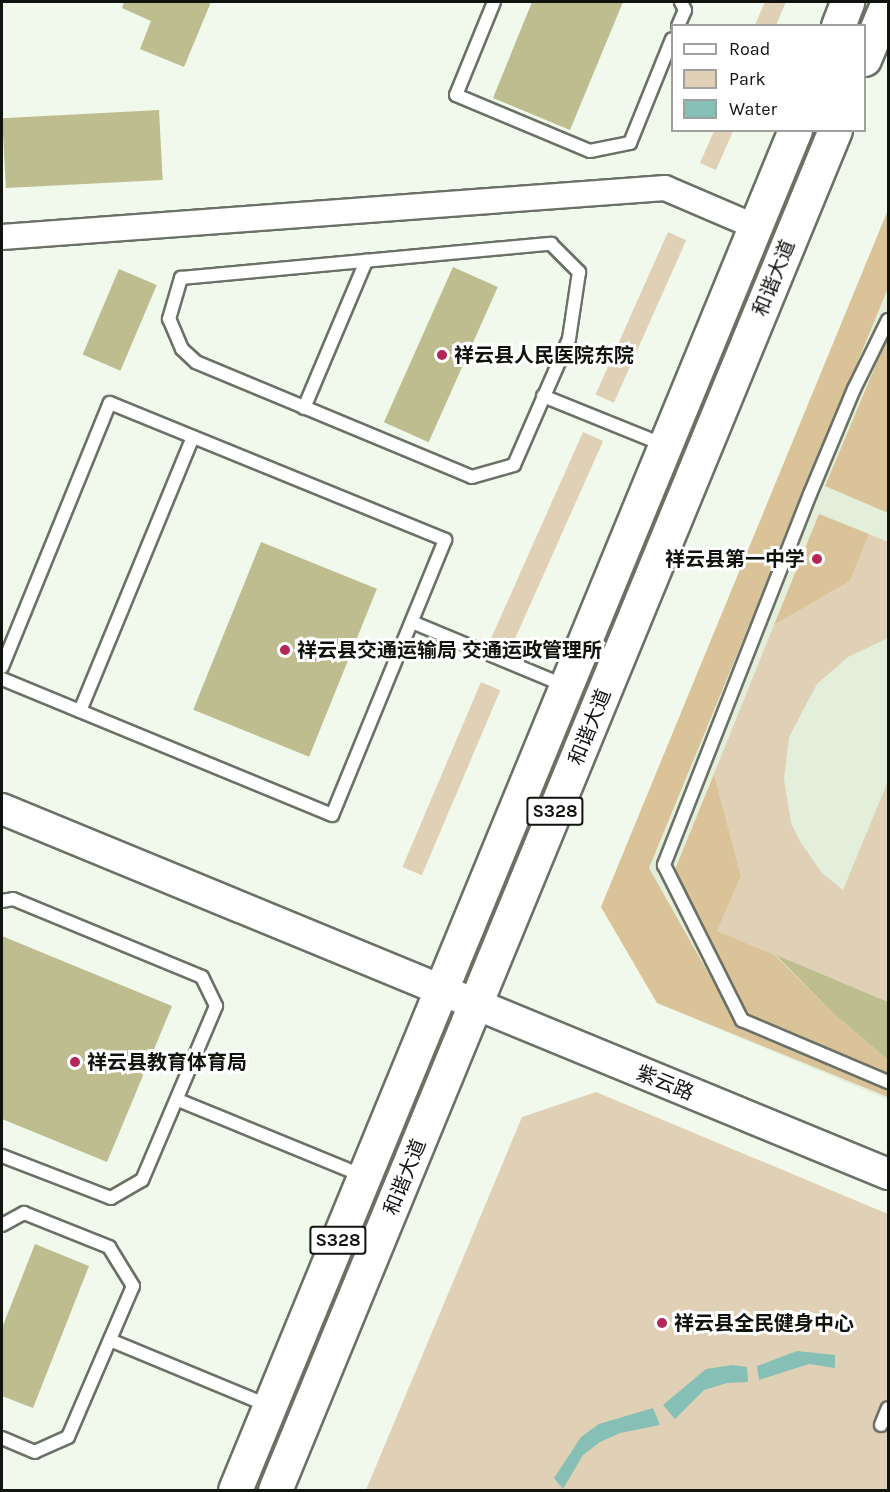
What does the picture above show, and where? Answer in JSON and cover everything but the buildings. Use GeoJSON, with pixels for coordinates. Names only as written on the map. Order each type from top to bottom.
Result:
{"type":"FeatureCollection","features":[{"type":"Feature","properties":{"kind":"main road"},"geometry":{"type":"LineString","coordinates":[[839,24],[847,2]]}},
{"type":"Feature","properties":{"kind":"main road"},"geometry":{"type":"LineString","coordinates":[[866,54],[888,2]]}},
{"type":"Feature","properties":{"kind":"main road","name":"和谐大道"},"geometry":{"type":"LineString","coordinates":[[235,1491],[794,132]]}},
{"type":"Feature","properties":{"kind":"main road","name":"和谐大道"},"geometry":{"type":"LineString","coordinates":[[275,1491],[834,132]]}},
{"type":"Feature","properties":{"kind":"street"},"geometry":{"type":"LineString","coordinates":[[2,237],[665,188],[756,227]]}},
{"type":"Feature","properties":{"kind":"street","name":"紫云路"},"geometry":{"type":"LineString","coordinates":[[2,810],[888,1174]]}},
{"type":"Feature","properties":{"kind":"lane"},"geometry":{"type":"LineString","coordinates":[[494,2],[456,95],[590,151],[630,142],[667,69],[671,45]]}},
{"type":"Feature","properties":{"kind":"lane"},"geometry":{"type":"LineString","coordinates":[[679,24],[684,10],[681,2]]}},
{"type":"Feature","properties":{"kind":"lane"},"geometry":{"type":"LineString","coordinates":[[551,244],[579,272],[569,339],[514,465],[472,477],[304,408],[196,362],[182,348],[169,319],[181,278],[366,261],[551,244]]}},
{"type":"Feature","properties":{"kind":"lane"},"geometry":{"type":"LineString","coordinates":[[304,408],[366,261]]}},
{"type":"Feature","properties":{"kind":"lane"},"geometry":{"type":"LineString","coordinates":[[888,320],[854,389],[810,494],[664,866],[742,1020],[888,1082]]}},
{"type":"Feature","properties":{"kind":"lane"},"geometry":{"type":"LineString","coordinates":[[543,396],[665,446]]}},
{"type":"Feature","properties":{"kind":"lane"},"geometry":{"type":"LineString","coordinates":[[2,667],[110,403],[445,540],[332,815],[2,679]]}},
{"type":"Feature","properties":{"kind":"lane"},"geometry":{"type":"LineString","coordinates":[[80,711],[193,437]]}},
{"type":"Feature","properties":{"kind":"lane"},"geometry":{"type":"LineString","coordinates":[[412,622],[567,686]]}},
{"type":"Feature","properties":{"kind":"lane"},"geometry":{"type":"LineString","coordinates":[[2,901],[13,899],[202,978],[216,1006],[178,1100],[142,1180],[111,1198],[2,1156]]}},
{"type":"Feature","properties":{"kind":"lane"},"geometry":{"type":"LineString","coordinates":[[178,1100],[364,1177]]}},
{"type":"Feature","properties":{"kind":"lane"},"geometry":{"type":"LineString","coordinates":[[2,1225],[24,1213],[109,1247],[133,1286],[68,1437],[35,1452],[2,1438]]}},
{"type":"Feature","properties":{"kind":"lane"},"geometry":{"type":"LineString","coordinates":[[110,1340],[270,1406]]}},
{"type":"Feature","properties":{"kind":"lane"},"geometry":{"type":"LineString","coordinates":[[881,1425],[888,1408]]}},
{"type":"Feature","properties":{"kind":"shaded area","name":"祥云县第一中学"},"geometry":{"type":"Polygon","coordinates":[[[888,210],[888,1100],[657,1003],[601,907],[888,210]]]}},
{"type":"Feature","properties":{"kind":"shaded area"},"geometry":{"type":"Polygon","coordinates":[[[888,210],[888,288],[649,868],[737,1024],[888,1088],[888,1097],[657,1003],[601,907],[888,210]]]}},
{"type":"Feature","properties":{"kind":"shaded area"},"geometry":{"type":"Polygon","coordinates":[[[888,336],[888,513],[825,486],[888,336]]]}},
{"type":"Feature","properties":{"kind":"shaded area"},"geometry":{"type":"Polygon","coordinates":[[[819,514],[869,534],[850,581],[774,625],[819,514]]]}},
{"type":"Feature","properties":{"kind":"shaded area"},"geometry":{"type":"Polygon","coordinates":[[[714,774],[741,876],[717,931],[775,955],[832,1012],[888,1060],[888,1079],[749,1018],[741,1009],[676,880],[676,867],[714,774]]]}},
{"type":"Feature","properties":{"kind":"green space"},"geometry":{"type":"Polygon","coordinates":[[[765,2],[786,2],[776,24],[755,24],[765,2]]]}},
{"type":"Feature","properties":{"kind":"green space"},"geometry":{"type":"Polygon","coordinates":[[[714,132],[733,132],[716,170],[700,163],[714,132]]]}},
{"type":"Feature","properties":{"kind":"green space"},"geometry":{"type":"Polygon","coordinates":[[[668,232],[686,240],[614,403],[596,395],[668,232]]]}},
{"type":"Feature","properties":{"kind":"green space"},"geometry":{"type":"Polygon","coordinates":[[[583,432],[603,441],[509,652],[489,643],[583,432]]]}},
{"type":"Feature","properties":{"kind":"green space"},"geometry":{"type":"Polygon","coordinates":[[[869,534],[888,542],[888,638],[848,657],[817,684],[789,737],[784,779],[791,823],[801,843],[822,873],[843,890],[888,781],[888,1002],[717,931],[741,876],[714,774],[774,625],[850,581],[869,534]]]}},
{"type":"Feature","properties":{"kind":"green space"},"geometry":{"type":"Polygon","coordinates":[[[481,682],[500,690],[422,875],[402,867],[481,682]]]}},
{"type":"Feature","properties":{"kind":"green space","name":"祥云县全民健身中心"},"geometry":{"type":"Polygon","coordinates":[[[596,1092],[888,1214],[888,1490],[366,1490],[522,1117],[596,1092]]]}},
{"type":"Feature","properties":{"kind":"water"},"geometry":{"type":"Polygon","coordinates":[[[797,1351],[835,1355],[835,1368],[809,1364],[759,1380],[757,1366],[797,1351]]]}},
{"type":"Feature","properties":{"kind":"water"},"geometry":{"type":"Polygon","coordinates":[[[732,1365],[747,1367],[748,1382],[727,1383],[704,1390],[675,1419],[663,1405],[706,1369],[732,1365]]]}},
{"type":"Feature","properties":{"kind":"water"},"geometry":{"type":"Polygon","coordinates":[[[653,1408],[660,1425],[620,1433],[600,1442],[583,1455],[563,1489],[554,1478],[581,1437],[599,1424],[653,1408]]]}},
{"type":"Feature","properties":{"kind":"place","name":"祥云县人民医院东院"},"geometry":{"type":"Point","coordinates":[442,355]}},
{"type":"Feature","properties":{"kind":"place","name":"祥云县第一中学"},"geometry":{"type":"Point","coordinates":[817,559]}},
{"type":"Feature","properties":{"kind":"place","name":"祥云县交通运输局 交通运政管理所"},"geometry":{"type":"Point","coordinates":[285,650]}},
{"type":"Feature","properties":{"kind":"place","name":"祥云县教育体育局"},"geometry":{"type":"Point","coordinates":[75,1062]}},
{"type":"Feature","properties":{"kind":"place","name":"祥云县全民健身中心"},"geometry":{"type":"Point","coordinates":[662,1323]}}]}
